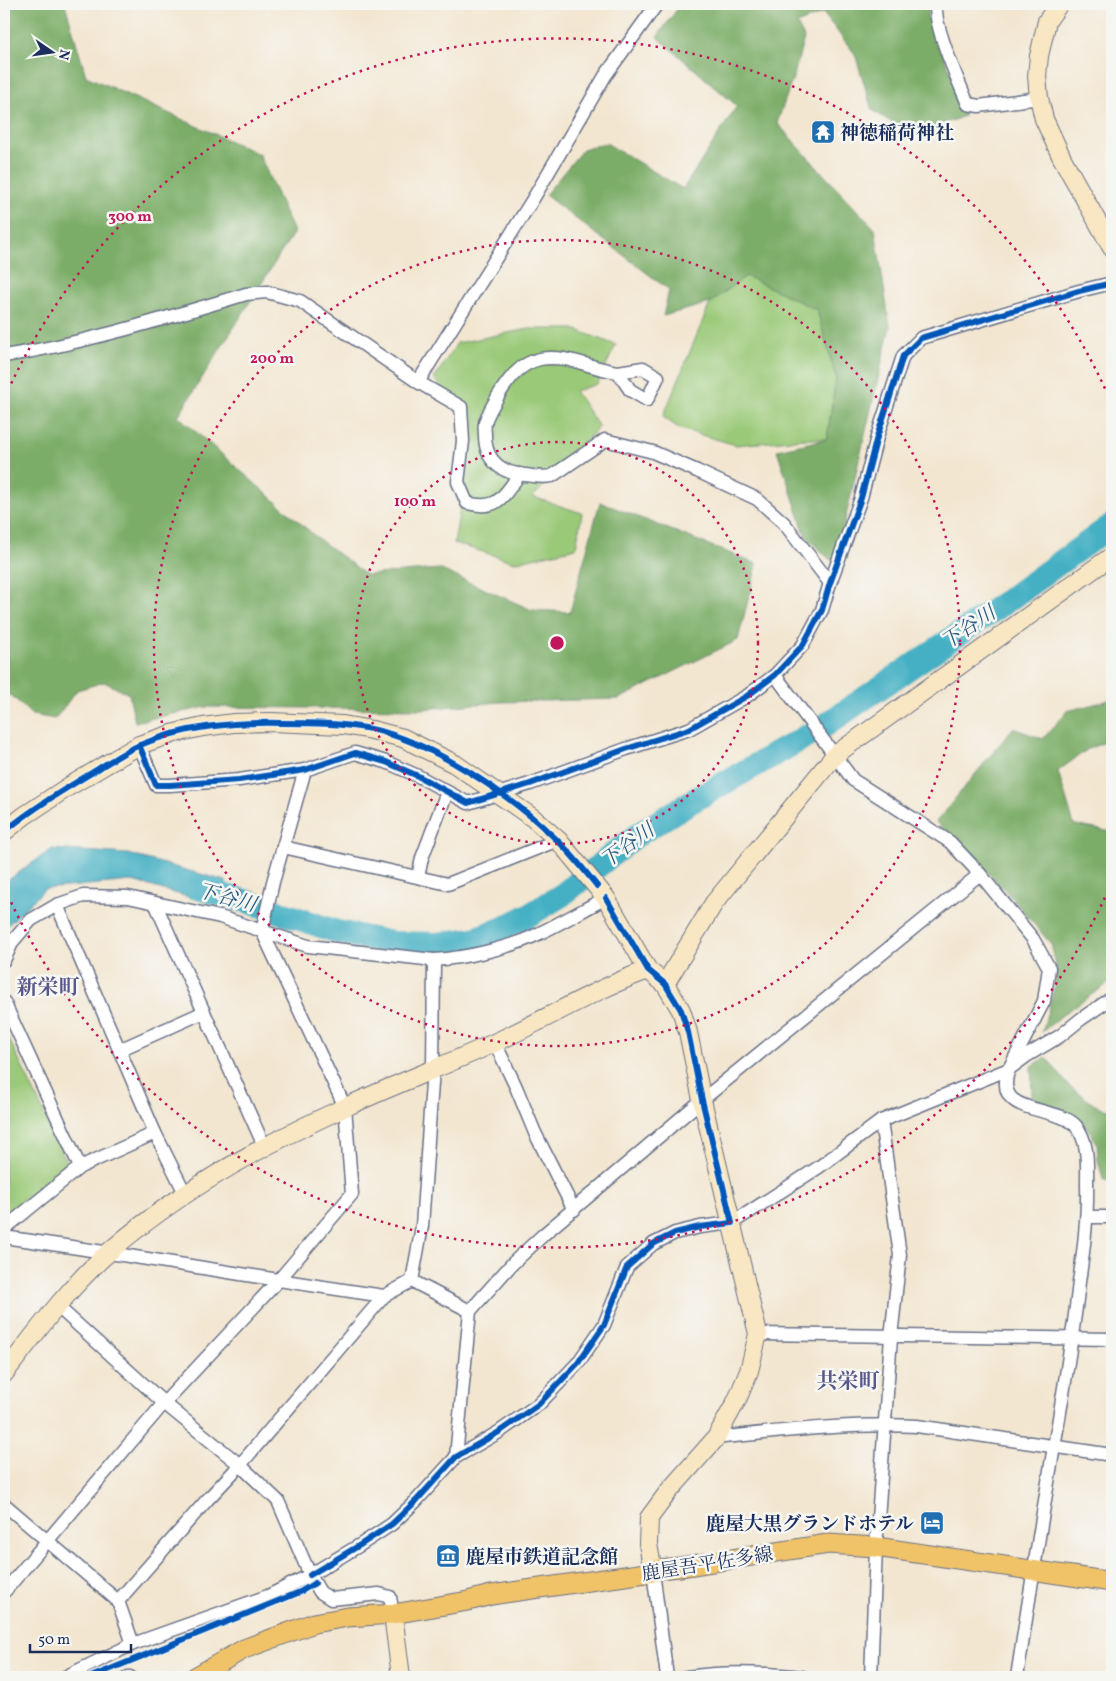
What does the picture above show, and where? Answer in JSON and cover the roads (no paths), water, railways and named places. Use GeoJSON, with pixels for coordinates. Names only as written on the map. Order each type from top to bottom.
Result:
{"type":"FeatureCollection","features":[{"type":"Feature","properties":{"kind":"main road","name":"鹿屋吾平佐多線"},"geometry":{"type":"LineString","coordinates":[[194,1677],[244,1649],[314,1623],[348,1617],[393,1614],[468,1601],[491,1595],[828,1544],[876,1547],[1112,1582]]}},
{"type":"Feature","properties":{"kind":"street"},"geometry":{"type":"LineString","coordinates":[[418,382],[533,199],[605,76],[657,4]]}},
{"type":"Feature","properties":{"kind":"street"},"geometry":{"type":"LineString","coordinates":[[936,4],[935,9],[940,31],[968,104],[979,106],[1039,98]]}},
{"type":"Feature","properties":{"kind":"street"},"geometry":{"type":"LineString","coordinates":[[1058,4],[1047,21],[1039,56],[1037,76],[1039,98],[1044,119],[1062,158],[1112,248]]}},
{"type":"Feature","properties":{"kind":"street"},"geometry":{"type":"LineString","coordinates":[[139,745],[156,785],[238,780],[305,770],[355,753],[386,762],[418,776],[468,803],[500,794],[690,728],[747,696],[776,675],[803,645],[822,610],[861,498],[877,437],[903,356],[921,338],[1112,283]]}},
{"type":"Feature","properties":{"kind":"street"},"geometry":{"type":"LineString","coordinates":[[4,356],[48,349],[113,334],[246,294],[267,292],[300,301],[418,382],[461,407],[462,441],[458,482],[468,503],[482,507],[494,504],[520,474]]}},
{"type":"Feature","properties":{"kind":"street"},"geometry":{"type":"LineString","coordinates":[[618,372],[566,359],[539,359],[524,365],[508,379],[493,404],[485,424],[485,447],[491,459],[506,471],[543,478],[552,476],[605,440],[653,452],[757,498],[784,523],[830,583]]}},
{"type":"Feature","properties":{"kind":"street"},"geometry":{"type":"LineString","coordinates":[[665,984],[714,902],[831,748],[1112,556]]}},
{"type":"Feature","properties":{"kind":"street"},"geometry":{"type":"LineString","coordinates":[[776,675],[853,780],[950,842],[980,874],[1034,939],[1049,968],[1044,1002],[1009,1069],[1006,1079],[1006,1090],[1020,1105],[1059,1116],[1075,1125],[1084,1141],[1087,1156],[1088,1217],[1072,1339],[1017,1677]]}},
{"type":"Feature","properties":{"kind":"street"},"geometry":{"type":"LineString","coordinates":[[4,832],[24,816],[68,787],[139,745],[175,733],[234,723],[343,725],[403,738],[455,764],[533,818],[558,840],[601,892],[648,970],[665,984],[681,1010],[686,1024],[702,1100],[758,1334],[749,1371],[737,1400],[716,1438],[669,1491],[649,1518],[648,1544],[668,1677]]}},
{"type":"Feature","properties":{"kind":"street"},"geometry":{"type":"LineString","coordinates":[[4,1592],[164,1403],[278,1281],[352,1194],[345,1107],[262,931],[273,882],[305,770]]}},
{"type":"Feature","properties":{"kind":"street"},"geometry":{"type":"LineString","coordinates":[[418,877],[422,858],[447,792]]}},
{"type":"Feature","properties":{"kind":"street"},"geometry":{"type":"LineString","coordinates":[[283,847],[448,884],[558,840]]}},
{"type":"Feature","properties":{"kind":"street"},"geometry":{"type":"LineString","coordinates":[[456,1457],[470,1311],[512,1264],[702,1100],[980,874]]}},
{"type":"Feature","properties":{"kind":"street"},"geometry":{"type":"LineString","coordinates":[[4,960],[14,941],[32,920],[57,905],[84,896],[128,897],[220,917],[308,946],[434,960],[452,959],[488,951],[536,935],[601,892]]}},
{"type":"Feature","properties":{"kind":"street"},"geometry":{"type":"LineString","coordinates":[[155,903],[265,1148]]}},
{"type":"Feature","properties":{"kind":"street"},"geometry":{"type":"LineString","coordinates":[[57,905],[155,1133],[185,1193]]}},
{"type":"Feature","properties":{"kind":"street"},"geometry":{"type":"LineString","coordinates":[[412,1281],[422,1226],[432,1069],[434,960]]}},
{"type":"Feature","properties":{"kind":"street"},"geometry":{"type":"LineString","coordinates":[[4,1374],[56,1305],[108,1252],[185,1193],[265,1148],[345,1107],[495,1043],[549,1015],[648,970]]}},
{"type":"Feature","properties":{"kind":"street"},"geometry":{"type":"LineString","coordinates":[[65,1677],[133,1644],[268,1596],[310,1575],[360,1545],[392,1524],[436,1481],[456,1457],[499,1432],[539,1404],[578,1364],[604,1325],[627,1267],[653,1244],[675,1233],[700,1227],[732,1223],[819,1166],[881,1121],[1009,1069],[1060,1036],[1112,998]]}},
{"type":"Feature","properties":{"kind":"street"},"geometry":{"type":"LineString","coordinates":[[4,1002],[80,1167]]}},
{"type":"Feature","properties":{"kind":"street"},"geometry":{"type":"LineString","coordinates":[[119,1050],[204,1012]]}},
{"type":"Feature","properties":{"kind":"street"},"geometry":{"type":"LineString","coordinates":[[495,1043],[535,1133],[574,1210]]}},
{"type":"Feature","properties":{"kind":"street"},"geometry":{"type":"LineString","coordinates":[[871,1677],[876,1547],[891,1337],[900,1254],[881,1121]]}},
{"type":"Feature","properties":{"kind":"street"},"geometry":{"type":"LineString","coordinates":[[4,1229],[80,1167],[155,1133]]}},
{"type":"Feature","properties":{"kind":"street"},"geometry":{"type":"LineString","coordinates":[[1088,1217],[1112,1217]]}},
{"type":"Feature","properties":{"kind":"street"},"geometry":{"type":"LineString","coordinates":[[4,1237],[384,1296]]}},
{"type":"Feature","properties":{"kind":"street"},"geometry":{"type":"LineString","coordinates":[[118,1601],[240,1465],[384,1296],[412,1281]]}},
{"type":"Feature","properties":{"kind":"street"},"geometry":{"type":"LineString","coordinates":[[412,1281],[470,1311]]}},
{"type":"Feature","properties":{"kind":"street"},"geometry":{"type":"LineString","coordinates":[[56,1305],[164,1403],[240,1465],[278,1501],[310,1575],[320,1592],[331,1598],[379,1594],[390,1597],[401,1677]]}},
{"type":"Feature","properties":{"kind":"street"},"geometry":{"type":"LineString","coordinates":[[758,1334],[1112,1339]]}},
{"type":"Feature","properties":{"kind":"street"},"geometry":{"type":"LineString","coordinates":[[716,1438],[823,1426],[917,1426],[1112,1455]]}},
{"type":"Feature","properties":{"kind":"street"},"geometry":{"type":"LineString","coordinates":[[4,1504],[118,1601],[133,1644]]}},
{"type":"Feature","properties":{"kind":"street"},"geometry":{"type":"LineString","coordinates":[[687,1677],[725,1674],[802,1677]]}},
{"type":"Feature","properties":{"kind":"water"},"geometry":{"type":"Polygon","coordinates":[[[52,849],[128,854],[226,881],[227,908],[132,881],[45,889],[4,929],[4,883],[52,849]]]}},
{"type":"Feature","properties":{"kind":"waterway","name":"下谷川"},"geometry":{"type":"LineString","coordinates":[[197,888],[249,902],[338,932],[393,943],[438,944],[473,939],[504,928],[562,895],[637,835],[689,803],[821,728],[997,608],[1112,525]]}},
{"type":"Feature","properties":{"kind":"place","name":"神徳稲荷神社"},"geometry":{"type":"Point","coordinates":[823,132]}},
{"type":"Feature","properties":{"kind":"place","name":"鹿屋大黒グランドホテル"},"geometry":{"type":"Point","coordinates":[932,1523]}},
{"type":"Feature","properties":{"kind":"place","name":"鹿屋市鉄道記念館"},"geometry":{"type":"Point","coordinates":[448,1556]}},
{"type":"Feature","properties":{"kind":"district","name":"新栄町"},"geometry":{"type":"Point","coordinates":[48,987]}},
{"type":"Feature","properties":{"kind":"district","name":"共栄町"},"geometry":{"type":"Point","coordinates":[848,1381]}}]}
